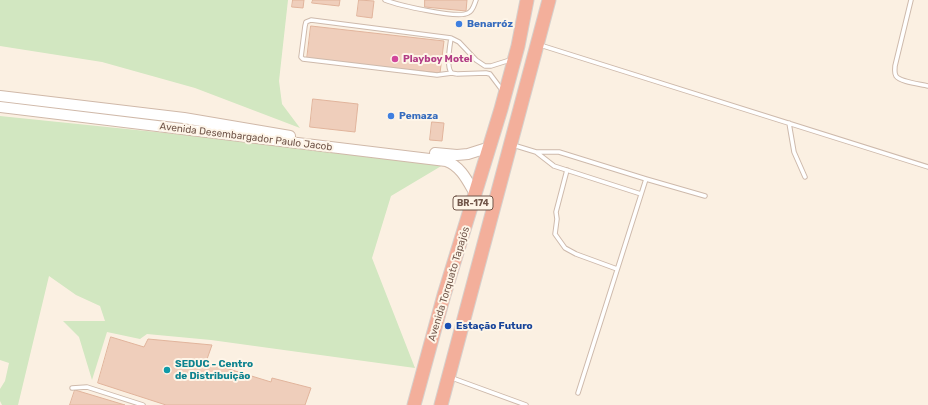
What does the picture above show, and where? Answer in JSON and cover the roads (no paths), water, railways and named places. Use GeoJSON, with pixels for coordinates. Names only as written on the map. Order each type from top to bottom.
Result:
{"type":"FeatureCollection","features":[{"type":"Feature","properties":{"kind":"highway","name":"Avenida Torquato Tapajós"},"geometry":{"type":"LineString","coordinates":[[414,405],[444,295],[505,94],[527,0]]}},
{"type":"Feature","properties":{"kind":"highway"},"geometry":{"type":"LineString","coordinates":[[516,52],[534,0]]}},
{"type":"Feature","properties":{"kind":"highway","name":"BR-174"},"geometry":{"type":"LineString","coordinates":[[441,405],[549,0]]}},
{"type":"Feature","properties":{"kind":"street","name":"Avenida Desembargador Paulo Jacob"},"geometry":{"type":"LineString","coordinates":[[0,96],[192,120],[299,138],[457,156],[490,147]]}},
{"type":"Feature","properties":{"kind":"street","name":"Avenida Desembargador Paulo Jacob"},"geometry":{"type":"LineString","coordinates":[[0,107],[446,161],[459,169],[475,194]]}},
{"type":"Feature","properties":{"kind":"street"},"geometry":{"type":"LineString","coordinates":[[160,126],[162,116]]}},
{"type":"Feature","properties":{"kind":"lane"},"geometry":{"type":"LineString","coordinates":[[385,0],[420,9],[460,15],[468,14],[472,10],[476,0]]}},
{"type":"Feature","properties":{"kind":"lane"},"geometry":{"type":"LineString","coordinates":[[911,0],[894,73],[896,77],[903,80],[928,86]]}},
{"type":"Feature","properties":{"kind":"lane"},"geometry":{"type":"LineString","coordinates":[[505,94],[490,74],[486,73],[452,73],[437,75],[302,59],[301,57],[306,22],[311,20],[451,38],[459,42],[476,60],[485,66],[491,66],[516,52]]}},
{"type":"Feature","properties":{"kind":"lane"},"geometry":{"type":"LineString","coordinates":[[451,38],[448,64],[452,73]]}},
{"type":"Feature","properties":{"kind":"lane"},"geometry":{"type":"LineString","coordinates":[[538,44],[928,167]]}},
{"type":"Feature","properties":{"kind":"lane"},"geometry":{"type":"LineString","coordinates":[[789,123],[794,152],[804,177]]}},
{"type":"Feature","properties":{"kind":"lane"},"geometry":{"type":"LineString","coordinates":[[510,144],[536,152],[559,152],[705,196]]}},
{"type":"Feature","properties":{"kind":"lane"},"geometry":{"type":"LineString","coordinates":[[536,152],[554,166],[641,194]]}},
{"type":"Feature","properties":{"kind":"lane"},"geometry":{"type":"LineString","coordinates":[[567,170],[556,212],[557,219],[555,234],[565,248],[576,254],[617,269]]}},
{"type":"Feature","properties":{"kind":"lane"},"geometry":{"type":"LineString","coordinates":[[578,393],[646,179]]}},
{"type":"Feature","properties":{"kind":"lane"},"geometry":{"type":"LineString","coordinates":[[449,377],[526,405]]}},
{"type":"Feature","properties":{"kind":"lane"},"geometry":{"type":"LineString","coordinates":[[72,388],[87,387],[143,405]]}},
{"type":"Feature","properties":{"kind":"place","name":"Benarróz"},"geometry":{"type":"Point","coordinates":[459,24]}},
{"type":"Feature","properties":{"kind":"place","name":"Playboy Motel"},"geometry":{"type":"Point","coordinates":[395,59]}},
{"type":"Feature","properties":{"kind":"place","name":"Pemaza"},"geometry":{"type":"Point","coordinates":[391,116]}},
{"type":"Feature","properties":{"kind":"place","name":"Estação Futuro"},"geometry":{"type":"Point","coordinates":[448,326]}},
{"type":"Feature","properties":{"kind":"place","name":"SEDUC - Centro de Distribuição"},"geometry":{"type":"Point","coordinates":[167,370]}}]}
